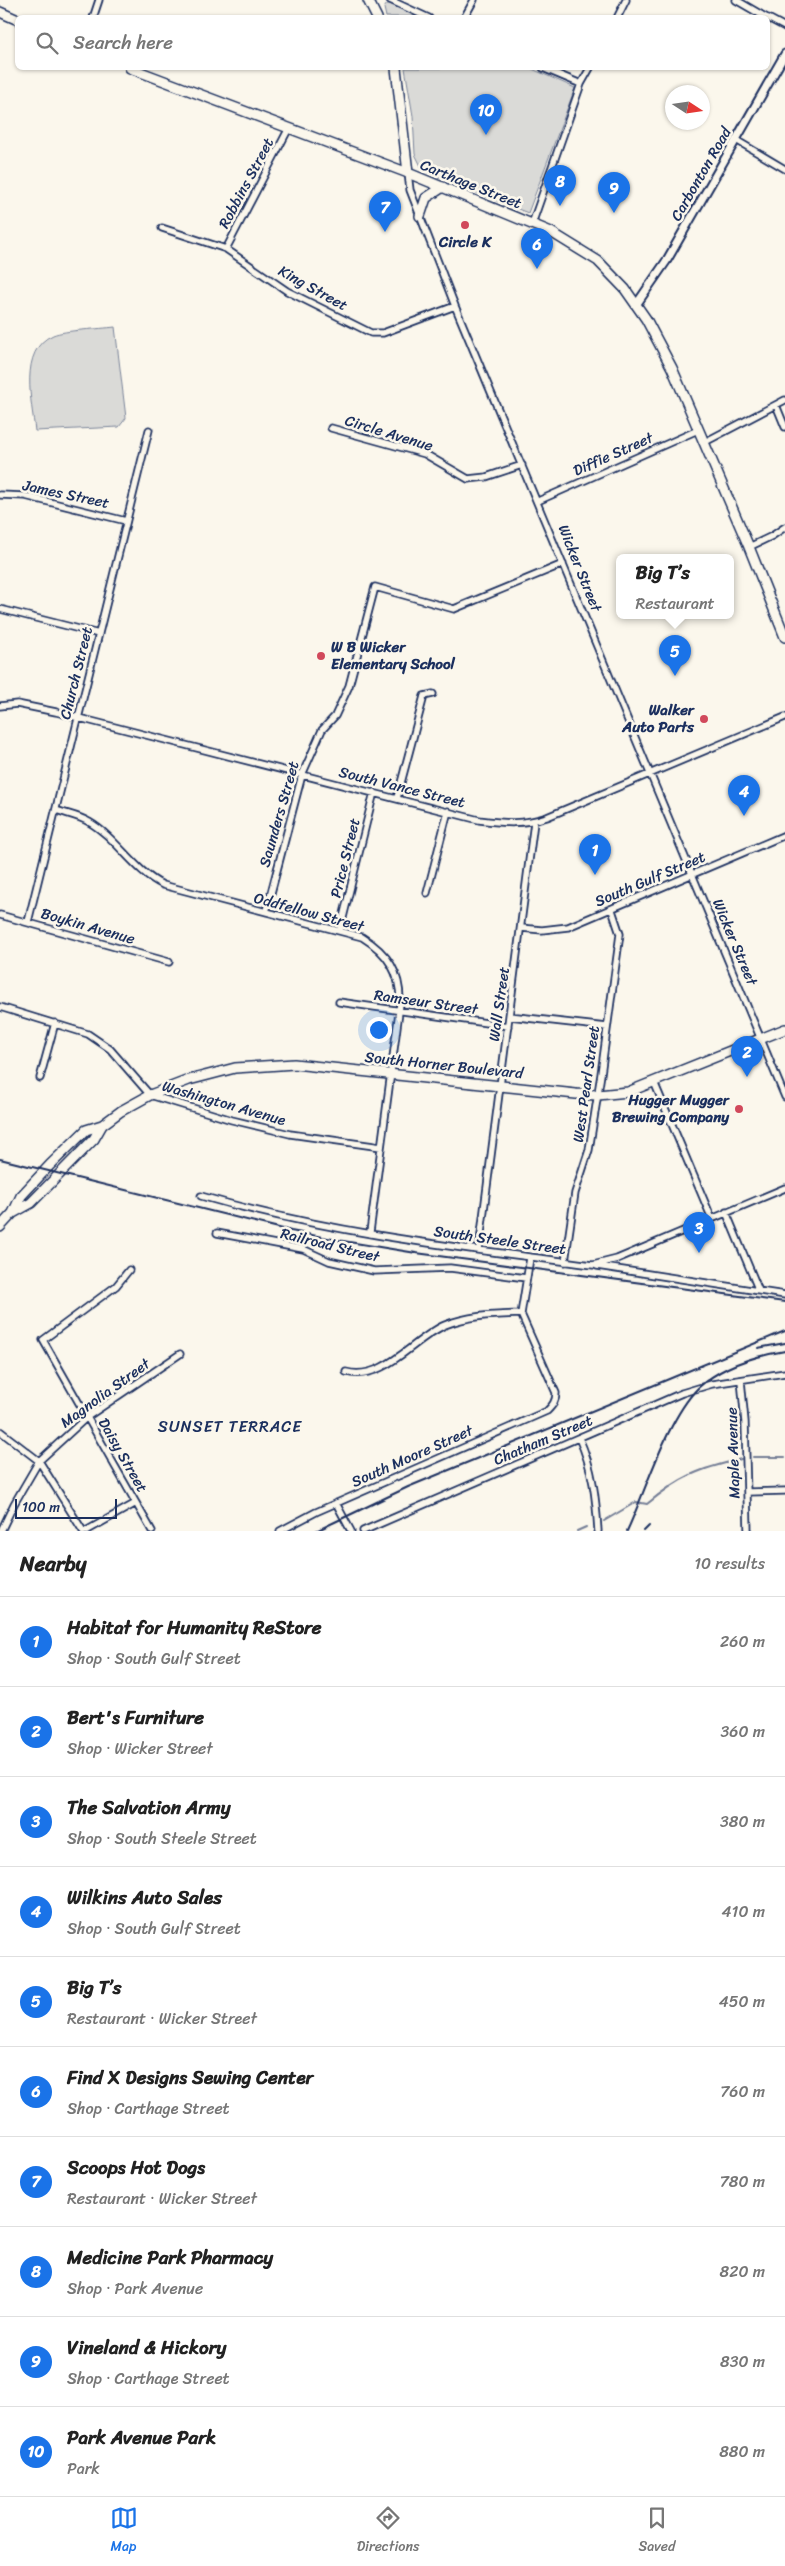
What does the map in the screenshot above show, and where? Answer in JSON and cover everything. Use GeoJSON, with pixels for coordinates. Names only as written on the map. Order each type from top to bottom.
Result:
{"type":"FeatureCollection","features":[{"type":"Feature","properties":{"kind":"main road"},"geometry":{"type":"LineString","coordinates":[[368,0],[376,15]]}},
{"type":"Feature","properties":{"kind":"main road"},"geometry":{"type":"LineString","coordinates":[[0,12],[15,19]]}},
{"type":"Feature","properties":{"kind":"main road","name":"Carthage Street"},"geometry":{"type":"LineString","coordinates":[[135,70],[408,173],[532,224],[556,235],[598,261],[636,305],[672,368],[750,547],[785,637]]}},
{"type":"Feature","properties":{"kind":"main road","name":"Wicker Street"},"geometry":{"type":"LineString","coordinates":[[396,70],[408,173]]}},
{"type":"Feature","properties":{"kind":"main road"},"geometry":{"type":"LineString","coordinates":[[420,216],[426,198],[443,188]]}},
{"type":"Feature","properties":{"kind":"main road","name":"South Horner Boulevard"},"geometry":{"type":"LineString","coordinates":[[0,1227],[13,1213],[21,1196],[86,1130],[102,1126],[122,1111],[150,1095],[208,1074],[259,1064],[315,1065],[598,1095],[628,1092],[785,1028]]}},
{"type":"Feature","properties":{"kind":"street"},"geometry":{"type":"LineString","coordinates":[[94,15],[99,0]]}},
{"type":"Feature","properties":{"kind":"street"},"geometry":{"type":"LineString","coordinates":[[390,0],[422,15]]}},
{"type":"Feature","properties":{"kind":"street"},"geometry":{"type":"LineString","coordinates":[[466,15],[474,0]]}},
{"type":"Feature","properties":{"kind":"street"},"geometry":{"type":"LineString","coordinates":[[618,15],[626,0]]}},
{"type":"Feature","properties":{"kind":"street"},"geometry":{"type":"LineString","coordinates":[[736,0],[762,15]]}},
{"type":"Feature","properties":{"kind":"street"},"geometry":{"type":"LineString","coordinates":[[770,20],[785,27]]}},
{"type":"Feature","properties":{"kind":"street","name":"Carbonton Road"},"geometry":{"type":"LineString","coordinates":[[636,305],[667,260],[785,54]]}},
{"type":"Feature","properties":{"kind":"street"},"geometry":{"type":"LineString","coordinates":[[548,70],[581,84]]}},
{"type":"Feature","properties":{"kind":"street"},"geometry":{"type":"LineString","coordinates":[[532,224],[581,84],[589,70]]}},
{"type":"Feature","properties":{"kind":"street","name":"Robbins Street"},"geometry":{"type":"LineString","coordinates":[[226,249],[289,128]]}},
{"type":"Feature","properties":{"kind":"street"},"geometry":{"type":"LineString","coordinates":[[736,140],[785,169]]}},
{"type":"Feature","properties":{"kind":"street","name":"Wicker Street"},"geometry":{"type":"LineString","coordinates":[[408,173],[410,190],[455,306],[538,500],[785,1097]]}},
{"type":"Feature","properties":{"kind":"street","name":"King Street"},"geometry":{"type":"LineString","coordinates":[[162,228],[226,249],[287,291],[370,333],[383,333],[455,306]]}},
{"type":"Feature","properties":{"kind":"street"},"geometry":{"type":"LineString","coordinates":[[704,443],[785,400]]}},
{"type":"Feature","properties":{"kind":"street"},"geometry":{"type":"LineString","coordinates":[[776,404],[785,427]]}},
{"type":"Feature","properties":{"kind":"street","name":"Circle Avenue"},"geometry":{"type":"LineString","coordinates":[[331,428],[425,454],[468,479],[486,477],[522,465]]}},
{"type":"Feature","properties":{"kind":"street","name":"Church Street"},"geometry":{"type":"LineString","coordinates":[[28,922],[149,430]]}},
{"type":"Feature","properties":{"kind":"street","name":"Diffie Street"},"geometry":{"type":"LineString","coordinates":[[538,500],[698,430]]}},
{"type":"Feature","properties":{"kind":"street","name":"James Street"},"geometry":{"type":"LineString","coordinates":[[0,495],[25,496],[126,520]]}},
{"type":"Feature","properties":{"kind":"street"},"geometry":{"type":"LineString","coordinates":[[750,547],[785,527]]}},
{"type":"Feature","properties":{"kind":"street","name":"Saunders Street"},"geometry":{"type":"LineString","coordinates":[[266,912],[302,775],[322,730],[334,716],[349,686],[375,587],[454,609],[563,564]]}},
{"type":"Feature","properties":{"kind":"street"},"geometry":{"type":"LineString","coordinates":[[0,609],[99,634]]}},
{"type":"Feature","properties":{"kind":"street"},"geometry":{"type":"LineString","coordinates":[[397,798],[424,696],[433,694]]}},
{"type":"Feature","properties":{"kind":"street","name":"South Vance Street"},"geometry":{"type":"LineString","coordinates":[[0,706],[18,704],[374,792],[479,820],[510,824],[534,822],[785,717]]}},
{"type":"Feature","properties":{"kind":"street","name":"Price Street"},"geometry":{"type":"LineString","coordinates":[[340,930],[374,792]]}},
{"type":"Feature","properties":{"kind":"street","name":"Oddfellow Street"},"geometry":{"type":"LineString","coordinates":[[56,810],[88,821],[118,846],[152,880],[171,887],[362,937],[375,945],[391,962],[400,990],[399,1011],[370,1232]]}},
{"type":"Feature","properties":{"kind":"street"},"geometry":{"type":"LineString","coordinates":[[427,894],[448,811]]}},
{"type":"Feature","properties":{"kind":"street","name":"Wall Street"},"geometry":{"type":"LineString","coordinates":[[479,1249],[534,822]]}},
{"type":"Feature","properties":{"kind":"street","name":"South Gulf Street"},"geometry":{"type":"LineString","coordinates":[[521,928],[542,930],[568,927],[612,910],[785,835]]}},
{"type":"Feature","properties":{"kind":"street","name":"West Pearl Street"},"geometry":{"type":"LineString","coordinates":[[565,1262],[576,1186],[589,1150],[620,934],[612,910]]}},
{"type":"Feature","properties":{"kind":"street","name":"Boykin Avenue"},"geometry":{"type":"LineString","coordinates":[[0,915],[169,962]]}},
{"type":"Feature","properties":{"kind":"street","name":"Ramseur Street"},"geometry":{"type":"LineString","coordinates":[[339,1002],[508,1026]]}},
{"type":"Feature","properties":{"kind":"street","name":"Washington Avenue"},"geometry":{"type":"LineString","coordinates":[[0,1008],[88,1034],[104,1043],[150,1095],[232,1120],[290,1134],[381,1147]]}},
{"type":"Feature","properties":{"kind":"street"},"geometry":{"type":"LineString","coordinates":[[509,1016],[607,1027]]}},
{"type":"Feature","properties":{"kind":"street"},"geometry":{"type":"LineString","coordinates":[[40,1078],[55,1023]]}},
{"type":"Feature","properties":{"kind":"street"},"geometry":{"type":"LineString","coordinates":[[654,1082],[712,1219]]}},
{"type":"Feature","properties":{"kind":"street","name":"South Steele Street"},"geometry":{"type":"LineString","coordinates":[[201,1196],[261,1213],[316,1225],[530,1258],[593,1265],[618,1259],[785,1188]]}},
{"type":"Feature","properties":{"kind":"street"},"geometry":{"type":"LineString","coordinates":[[726,1212],[759,1291]]}},
{"type":"Feature","properties":{"kind":"street","name":"Railroad Street"},"geometry":{"type":"LineString","coordinates":[[217,1233],[303,1249],[329,1261],[374,1271],[450,1268],[526,1278]]}},
{"type":"Feature","properties":{"kind":"street"},"geometry":{"type":"LineString","coordinates":[[346,1372],[355,1374],[366,1372],[398,1358],[442,1326],[456,1321],[474,1316],[521,1314],[530,1258]]}},
{"type":"Feature","properties":{"kind":"street"},"geometry":{"type":"LineString","coordinates":[[593,1265],[785,1295]]}},
{"type":"Feature","properties":{"kind":"street","name":"Daisy Street"},"geometry":{"type":"LineString","coordinates":[[129,1270],[116,1286],[43,1340],[152,1531]]}},
{"type":"Feature","properties":{"kind":"street","name":"South Moore Street"},"geometry":{"type":"LineString","coordinates":[[280,1531],[336,1503],[547,1411],[554,1403],[556,1393],[521,1314]]}},
{"type":"Feature","properties":{"kind":"street","name":"Magnolia Street"},"geometry":{"type":"LineString","coordinates":[[2,1531],[14,1504],[39,1461],[88,1417],[180,1354]]}},
{"type":"Feature","properties":{"kind":"street","name":"Chatham Street"},"geometry":{"type":"LineString","coordinates":[[363,1531],[690,1390],[785,1373]]}},
{"type":"Feature","properties":{"kind":"street","name":"Maple Avenue"},"geometry":{"type":"LineString","coordinates":[[739,1380],[745,1422],[748,1531]]}},
{"type":"Feature","properties":{"kind":"street"},"geometry":{"type":"LineString","coordinates":[[0,1431],[39,1461],[85,1531],[136,1503]]}},
{"type":"Feature","properties":{"kind":"street"},"geometry":{"type":"LineString","coordinates":[[580,1438],[588,1459],[594,1485],[598,1531]]}},
{"type":"Feature","properties":{"kind":"street"},"geometry":{"type":"LineString","coordinates":[[747,1492],[785,1491]]}},
{"type":"Feature","properties":{"kind":"street"},"geometry":{"type":"LineString","coordinates":[[336,1503],[351,1531]]}},
{"type":"Feature","properties":{"kind":"shaded area"},"geometry":{"type":"Polygon","coordinates":[[[387,4],[390,4],[415,15],[386,15],[384,8],[387,4]]]}},
{"type":"Feature","properties":{"kind":"shaded area"},"geometry":{"type":"Polygon","coordinates":[[[405,70],[534,70],[575,88],[528,213],[432,175],[422,168],[415,154],[413,116],[405,70]]]}},
{"type":"Feature","properties":{"kind":"shaded area"},"geometry":{"type":"Polygon","coordinates":[[[115,327],[126,418],[119,427],[35,431],[30,392],[31,365],[35,352],[42,342],[58,333],[115,327]]]}},
{"type":"Feature","properties":{"kind":"waterway"},"geometry":{"type":"LineString","coordinates":[[753,1457],[785,1457]]}},
{"type":"Feature","properties":{"kind":"waterway"},"geometry":{"type":"LineString","coordinates":[[604,1521],[636,1502],[647,1504],[681,1480],[702,1470],[741,1459]]}},
{"type":"Feature","properties":{"kind":"waterway"},"geometry":{"type":"LineString","coordinates":[[577,1531],[586,1527]]}},
{"type":"Feature","properties":{"kind":"railway"},"geometry":{"type":"LineString","coordinates":[[0,1159],[291,1231],[343,1241],[416,1253],[785,1302]]}},
{"type":"Feature","properties":{"kind":"railway"},"geometry":{"type":"LineString","coordinates":[[316,1531],[408,1487],[785,1331]]}},
{"type":"Feature","properties":{"kind":"railway"},"geometry":{"type":"LineString","coordinates":[[758,1348],[785,1343]]}},
{"type":"Feature","properties":{"kind":"railway"},"geometry":{"type":"LineString","coordinates":[[627,1531],[667,1436],[676,1418],[698,1388],[707,1380],[739,1363],[785,1351]]}},
{"type":"Feature","properties":{"kind":"railway"},"geometry":{"type":"LineString","coordinates":[[644,1531],[649,1526]]}},
{"type":"Feature","properties":{"kind":"place","name":"Park Avenue Park"},"geometry":{"type":"Point","coordinates":[486,135]}},
{"type":"Feature","properties":{"kind":"place","name":"Medicine Park Pharmacy"},"geometry":{"type":"Point","coordinates":[560,206]}},
{"type":"Feature","properties":{"kind":"place","name":"Vineland & Hickory"},"geometry":{"type":"Point","coordinates":[614,213]}},
{"type":"Feature","properties":{"kind":"place","name":"Circle K"},"geometry":{"type":"Point","coordinates":[465,225]}},
{"type":"Feature","properties":{"kind":"place","name":"Scoops Hot Dogs"},"geometry":{"type":"Point","coordinates":[385,232]}},
{"type":"Feature","properties":{"kind":"place","name":"Find X Designs Sewing Center"},"geometry":{"type":"Point","coordinates":[537,269]}},
{"type":"Feature","properties":{"kind":"place","name":"W B Wicker Elementary School"},"geometry":{"type":"Point","coordinates":[321,656]}},
{"type":"Feature","properties":{"kind":"place","name":"Big T’s"},"geometry":{"type":"Point","coordinates":[675,676]}},
{"type":"Feature","properties":{"kind":"place","name":"Walker Auto Parts"},"geometry":{"type":"Point","coordinates":[704,719]}},
{"type":"Feature","properties":{"kind":"place","name":"Wilkins Auto Sales"},"geometry":{"type":"Point","coordinates":[744,816]}},
{"type":"Feature","properties":{"kind":"place","name":"Habitat for Humanity ReStore"},"geometry":{"type":"Point","coordinates":[595,875]}},
{"type":"Feature","properties":{"kind":"place","name":"Bert's Furniture"},"geometry":{"type":"Point","coordinates":[747,1077]}},
{"type":"Feature","properties":{"kind":"place","name":"Hugger Mugger Brewing Company"},"geometry":{"type":"Point","coordinates":[739,1109]}},
{"type":"Feature","properties":{"kind":"place","name":"The Salvation Army"},"geometry":{"type":"Point","coordinates":[699,1253]}},
{"type":"Feature","properties":{"kind":"district","name":"SUNSET TERRACE"},"geometry":{"type":"Point","coordinates":[230,1426]}}]}
